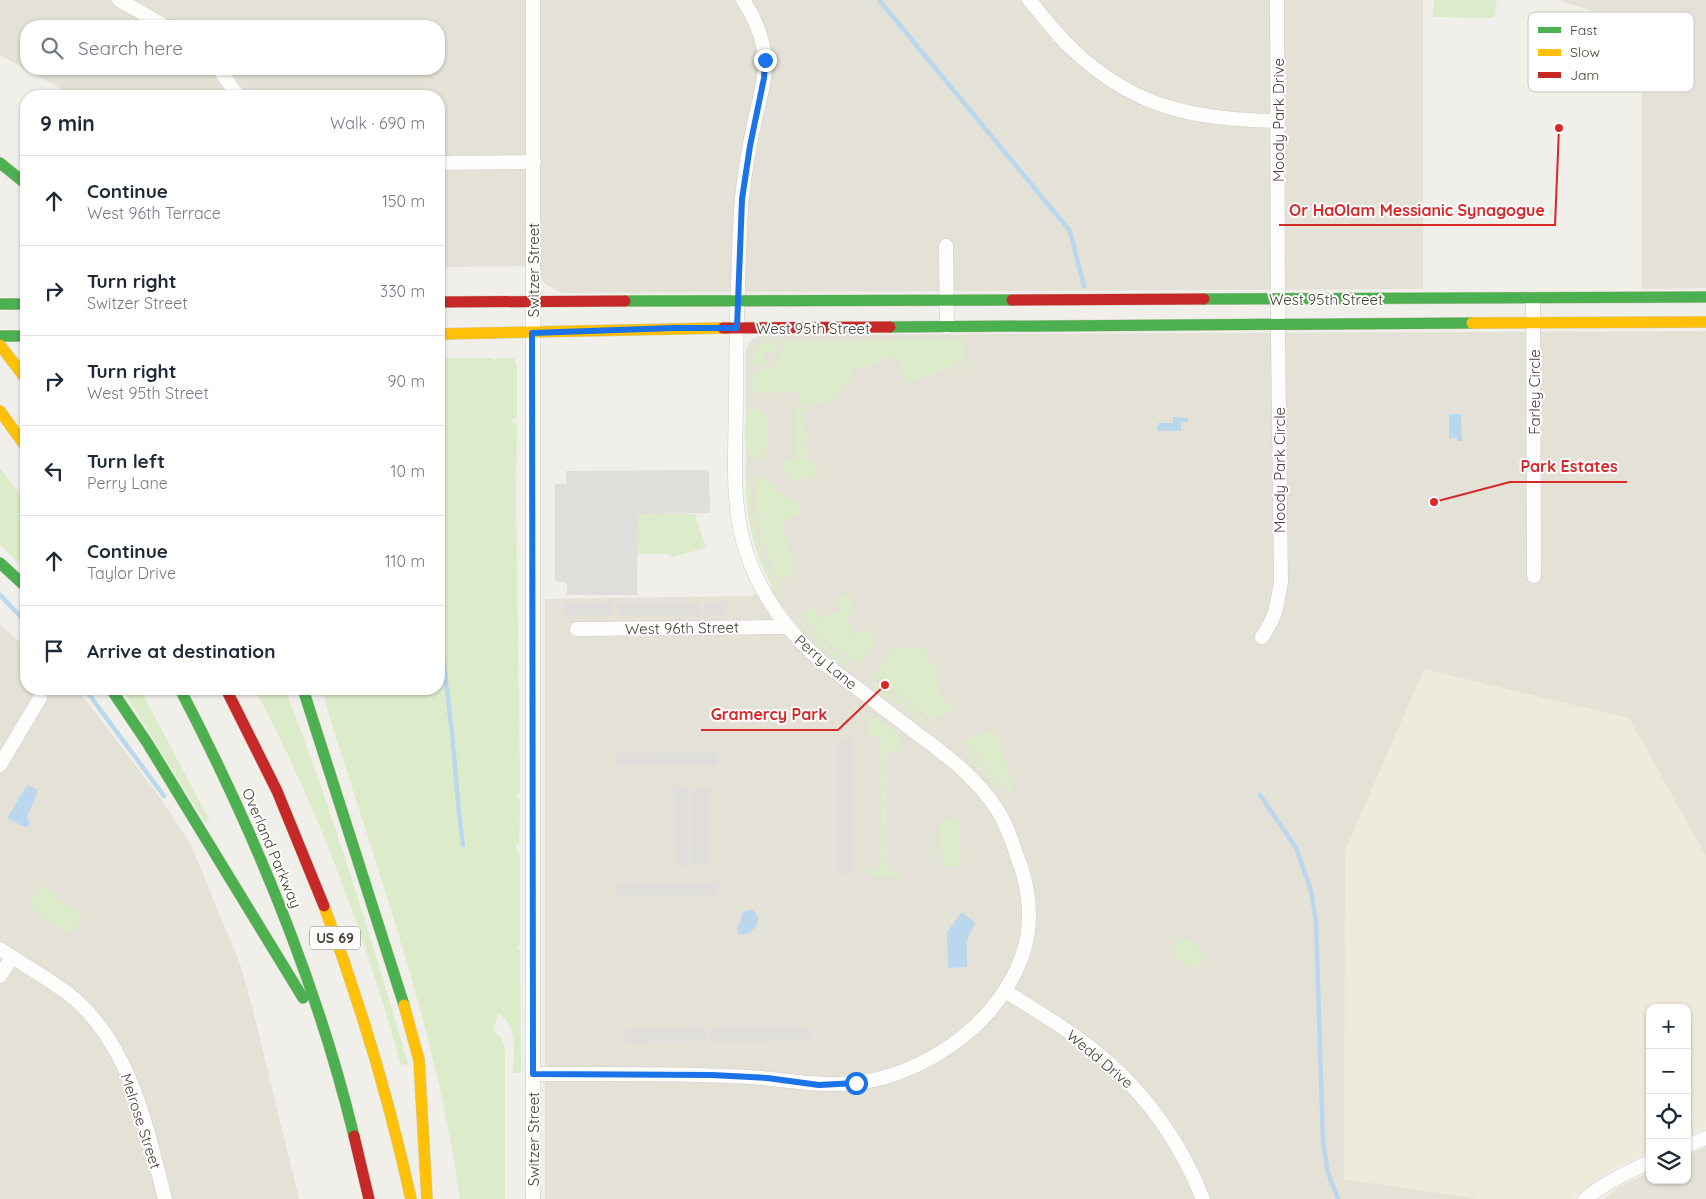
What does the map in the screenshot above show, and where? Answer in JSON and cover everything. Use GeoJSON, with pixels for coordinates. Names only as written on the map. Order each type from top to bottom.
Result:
{"type":"FeatureCollection","features":[{"type":"Feature","properties":{"kind":"main road"},"geometry":{"type":"LineString","coordinates":[[0,163],[20,179]]}},
{"type":"Feature","properties":{"kind":"main road","name":"West 95th Street"},"geometry":{"type":"LineString","coordinates":[[445,334],[674,328],[947,327],[1138,313],[1278,300],[1706,297]]}},
{"type":"Feature","properties":{"kind":"main road","name":"West 95th Street"},"geometry":{"type":"LineString","coordinates":[[445,302],[946,301],[1138,313],[1278,325],[1706,322]]}},
{"type":"Feature","properties":{"kind":"main road"},"geometry":{"type":"LineString","coordinates":[[0,304],[20,304]]}},
{"type":"Feature","properties":{"kind":"main road"},"geometry":{"type":"LineString","coordinates":[[0,336],[20,336]]}},
{"type":"Feature","properties":{"kind":"main road"},"geometry":{"type":"LineString","coordinates":[[0,345],[20,371]]}},
{"type":"Feature","properties":{"kind":"main road"},"geometry":{"type":"LineString","coordinates":[[0,411],[20,438]]}},
{"type":"Feature","properties":{"kind":"main road"},"geometry":{"type":"LineString","coordinates":[[0,563],[20,581]]}},
{"type":"Feature","properties":{"kind":"main road"},"geometry":{"type":"LineString","coordinates":[[115,695],[148,744],[326,1036]]}},
{"type":"Feature","properties":{"kind":"main road","name":"Overland Parkway"},"geometry":{"type":"LineString","coordinates":[[183,695],[248,827],[292,933],[326,1036],[355,1137],[369,1199]]}},
{"type":"Feature","properties":{"kind":"main road","name":"Overland Parkway"},"geometry":{"type":"LineString","coordinates":[[229,695],[270,776],[317,888],[339,948],[390,1108],[411,1199]]}},
{"type":"Feature","properties":{"kind":"main road"},"geometry":{"type":"LineString","coordinates":[[305,695],[386,946],[419,1060],[427,1199]]}},
{"type":"Feature","properties":{"kind":"street"},"geometry":{"type":"LineString","coordinates":[[119,0],[154,20]]}},
{"type":"Feature","properties":{"kind":"street","name":"Switzer Street"},"geometry":{"type":"LineString","coordinates":[[533,1199],[532,333],[534,0]]}},
{"type":"Feature","properties":{"kind":"street","name":"Perry Lane"},"geometry":{"type":"LineString","coordinates":[[533,1074],[712,1075],[767,1078],[819,1085],[862,1082],[896,1074],[913,1067],[948,1047],[977,1025],[1014,978],[1023,957],[1029,933],[1029,903],[1026,882],[1012,841],[999,813],[978,784],[954,760],[822,662],[804,646],[786,627],[770,603],[752,568],[746,550],[739,520],[736,490],[737,302],[742,199],[750,146],[764,78],[765,60],[761,36],[753,16],[743,0]]}},
{"type":"Feature","properties":{"kind":"street"},"geometry":{"type":"LineString","coordinates":[[1029,0],[1072,48],[1098,71],[1121,87],[1163,106],[1190,114],[1220,118],[1278,121]]}},
{"type":"Feature","properties":{"kind":"street","name":"Moody Park Drive"},"geometry":{"type":"LineString","coordinates":[[1278,0],[1278,300]]}},
{"type":"Feature","properties":{"kind":"street"},"geometry":{"type":"LineString","coordinates":[[223,75],[234,90]]}},
{"type":"Feature","properties":{"kind":"street"},"geometry":{"type":"LineString","coordinates":[[445,162],[534,162]]}},
{"type":"Feature","properties":{"kind":"street"},"geometry":{"type":"LineString","coordinates":[[946,246],[947,327]]}},
{"type":"Feature","properties":{"kind":"street","name":"Farley Circle"},"geometry":{"type":"LineString","coordinates":[[1533,298],[1534,576]]}},
{"type":"Feature","properties":{"kind":"street","name":"Moody Park Circle"},"geometry":{"type":"LineString","coordinates":[[1262,637],[1272,623],[1281,582],[1278,300]]}},
{"type":"Feature","properties":{"kind":"street","name":"West 96th Street"},"geometry":{"type":"LineString","coordinates":[[577,629],[786,627]]}},
{"type":"Feature","properties":{"kind":"street"},"geometry":{"type":"LineString","coordinates":[[0,765],[40,698]]}},
{"type":"Feature","properties":{"kind":"street","name":"Melrose Street"},"geometry":{"type":"LineString","coordinates":[[0,949],[12,958],[45,976],[77,1002],[99,1026],[118,1055],[134,1088],[165,1199]]}},
{"type":"Feature","properties":{"kind":"street"},"geometry":{"type":"LineString","coordinates":[[0,976],[12,958]]}},
{"type":"Feature","properties":{"kind":"street","name":"Wedd Drive"},"geometry":{"type":"LineString","coordinates":[[1005,991],[1077,1038],[1107,1061],[1131,1083],[1169,1132],[1194,1176],[1203,1199]]}},
{"type":"Feature","properties":{"kind":"street"},"geometry":{"type":"LineString","coordinates":[[1691,1144],[1706,1138]]}},
{"type":"Feature","properties":{"kind":"street"},"geometry":{"type":"LineString","coordinates":[[1585,1199],[1594,1191],[1625,1173],[1646,1164]]}},
{"type":"Feature","properties":{"kind":"shaded area"},"geometry":{"type":"Polygon","coordinates":[[[0,0],[1423,0],[1423,289],[562,293],[545,284],[540,277],[538,266],[445,267],[445,90],[63,90],[36,75],[445,75],[445,20],[20,20],[20,66],[0,55],[0,0]]]}},
{"type":"Feature","properties":{"kind":"shaded area"},"geometry":{"type":"Polygon","coordinates":[[[1557,0],[1706,0],[1706,288],[1642,289],[1642,92],[1694,92],[1694,12],[1596,12],[1557,0]]]}},
{"type":"Feature","properties":{"kind":"shaded area"},"geometry":{"type":"Polygon","coordinates":[[[1706,331],[1706,857],[1629,718],[1344,1179],[1480,1199],[545,1199],[545,599],[751,596],[772,587],[755,543],[746,494],[746,352],[748,344],[753,339],[760,335],[1706,331]]]}},
{"type":"Feature","properties":{"kind":"shaded area"},"geometry":{"type":"Polygon","coordinates":[[[706,470],[709,473],[710,513],[638,514],[637,595],[567,595],[567,584],[555,581],[555,484],[566,484],[566,471],[706,470]]]}},
{"type":"Feature","properties":{"kind":"shaded area"},"geometry":{"type":"Polygon","coordinates":[[[612,602],[612,616],[564,616],[564,603],[612,602]]]}},
{"type":"Feature","properties":{"kind":"shaded area"},"geometry":{"type":"Polygon","coordinates":[[[705,602],[726,602],[726,615],[705,616],[705,602]]]}},
{"type":"Feature","properties":{"kind":"shaded area"},"geometry":{"type":"Polygon","coordinates":[[[618,603],[700,603],[700,616],[618,616],[618,603]]]}},
{"type":"Feature","properties":{"kind":"shaded area"},"geometry":{"type":"Polygon","coordinates":[[[0,625],[20,642],[20,695],[82,695],[159,796],[191,845],[240,964],[299,1199],[0,1199],[0,625]]]}},
{"type":"Feature","properties":{"kind":"shaded area"},"geometry":{"type":"Polygon","coordinates":[[[1424,669],[1629,718],[1706,857],[1706,1127],[1691,1133],[1691,1004],[1646,1004],[1646,1154],[1616,1167],[1572,1199],[1480,1199],[1344,1179],[1345,851],[1424,669]]]}},
{"type":"Feature","properties":{"kind":"shaded area"},"geometry":{"type":"Polygon","coordinates":[[[838,738],[852,738],[853,874],[838,874],[838,738]]]}},
{"type":"Feature","properties":{"kind":"shaded area"},"geometry":{"type":"Polygon","coordinates":[[[717,752],[717,765],[615,766],[615,753],[717,752]]]}},
{"type":"Feature","properties":{"kind":"shaded area"},"geometry":{"type":"Polygon","coordinates":[[[674,786],[688,786],[689,866],[675,866],[674,786]]]}},
{"type":"Feature","properties":{"kind":"shaded area"},"geometry":{"type":"Polygon","coordinates":[[[692,788],[710,788],[710,865],[692,865],[692,788]]]}},
{"type":"Feature","properties":{"kind":"shaded area"},"geometry":{"type":"Polygon","coordinates":[[[718,882],[718,896],[617,897],[617,883],[718,882]]]}},
{"type":"Feature","properties":{"kind":"shaded area"},"geometry":{"type":"Polygon","coordinates":[[[810,1027],[811,1041],[711,1042],[711,1028],[810,1027]]]}},
{"type":"Feature","properties":{"kind":"shaded area"},"geometry":{"type":"Polygon","coordinates":[[[706,1028],[706,1042],[626,1043],[625,1029],[706,1028]]]}},
{"type":"Feature","properties":{"kind":"shaded area"},"geometry":{"type":"Polygon","coordinates":[[[1706,1147],[1706,1199],[1603,1199],[1618,1188],[1646,1174],[1646,1184],[1691,1184],[1691,1154],[1706,1147]]]}},
{"type":"Feature","properties":{"kind":"green space"},"geometry":{"type":"Polygon","coordinates":[[[1434,0],[1497,0],[1494,18],[1433,17],[1434,0]]]}},
{"type":"Feature","properties":{"kind":"green space"},"geometry":{"type":"Polygon","coordinates":[[[964,340],[964,361],[967,373],[965,373],[963,364],[958,361],[952,368],[907,382],[896,357],[886,359],[875,365],[854,369],[851,373],[851,378],[834,401],[827,403],[798,405],[797,391],[754,393],[753,372],[778,366],[776,363],[783,341],[964,340]]]}},
{"type":"Feature","properties":{"kind":"green space"},"geometry":{"type":"Polygon","coordinates":[[[761,342],[777,342],[777,347],[774,354],[770,351],[765,353],[764,358],[768,362],[767,364],[753,366],[754,347],[761,342]]]}},
{"type":"Feature","properties":{"kind":"green space"},"geometry":{"type":"Polygon","coordinates":[[[445,358],[493,358],[495,361],[498,358],[514,358],[517,366],[517,416],[516,419],[512,419],[517,427],[516,499],[520,792],[517,793],[517,798],[520,802],[519,844],[516,844],[516,850],[518,850],[520,856],[520,945],[518,945],[518,949],[520,949],[521,1073],[513,1073],[514,1048],[512,1032],[505,1018],[498,1013],[493,1031],[501,1037],[505,1049],[505,1199],[460,1199],[450,1137],[422,1015],[405,955],[324,695],[445,695],[445,358]]]}},
{"type":"Feature","properties":{"kind":"green space"},"geometry":{"type":"Polygon","coordinates":[[[812,406],[803,413],[804,419],[801,420],[808,441],[804,442],[809,462],[814,461],[819,476],[794,480],[786,475],[782,461],[796,459],[796,408],[812,406]]]}},
{"type":"Feature","properties":{"kind":"green space"},"geometry":{"type":"Polygon","coordinates":[[[757,408],[762,410],[765,415],[767,434],[766,453],[755,459],[750,458],[746,449],[745,429],[748,412],[757,408]]]}},
{"type":"Feature","properties":{"kind":"green space"},"geometry":{"type":"Polygon","coordinates":[[[0,468],[20,494],[20,564],[0,545],[0,468]]]}},
{"type":"Feature","properties":{"kind":"green space"},"geometry":{"type":"Polygon","coordinates":[[[754,476],[765,480],[798,505],[801,515],[781,522],[793,562],[795,561],[796,565],[792,567],[790,577],[779,581],[767,555],[759,530],[755,505],[754,476]]]}},
{"type":"Feature","properties":{"kind":"green space"},"geometry":{"type":"Polygon","coordinates":[[[750,478],[755,527],[759,543],[767,565],[784,600],[779,598],[757,553],[748,517],[746,487],[750,478]]]}},
{"type":"Feature","properties":{"kind":"green space"},"geometry":{"type":"Polygon","coordinates":[[[638,514],[695,514],[706,548],[672,557],[669,554],[638,554],[638,514]]]}},
{"type":"Feature","properties":{"kind":"green space"},"geometry":{"type":"Polygon","coordinates":[[[846,595],[851,597],[856,610],[855,613],[845,618],[854,635],[865,629],[871,633],[875,642],[874,646],[859,664],[820,635],[801,612],[813,607],[819,618],[839,611],[838,597],[846,595]]]}},
{"type":"Feature","properties":{"kind":"green space"},"geometry":{"type":"Polygon","coordinates":[[[798,617],[825,644],[854,667],[841,662],[824,649],[802,627],[798,617]]]}},
{"type":"Feature","properties":{"kind":"green space"},"geometry":{"type":"Polygon","coordinates":[[[896,648],[925,649],[930,665],[934,664],[939,679],[937,680],[946,704],[950,704],[952,710],[932,720],[873,675],[896,648]]]}},
{"type":"Feature","properties":{"kind":"green space"},"geometry":{"type":"Polygon","coordinates":[[[872,680],[931,723],[928,725],[924,723],[875,687],[872,680]]]}},
{"type":"Feature","properties":{"kind":"green space"},"geometry":{"type":"Polygon","coordinates":[[[126,695],[143,695],[210,821],[205,822],[126,695]]]}},
{"type":"Feature","properties":{"kind":"green space"},"geometry":{"type":"Polygon","coordinates":[[[258,695],[287,695],[335,828],[408,1064],[401,1065],[356,920],[319,826],[278,734],[258,695]]]}},
{"type":"Feature","properties":{"kind":"green space"},"geometry":{"type":"Polygon","coordinates":[[[874,717],[895,732],[902,742],[897,751],[887,751],[886,871],[899,871],[899,876],[867,875],[870,870],[880,870],[881,736],[866,736],[867,722],[874,717]]]}},
{"type":"Feature","properties":{"kind":"green space"},"geometry":{"type":"Polygon","coordinates":[[[992,732],[997,735],[1013,786],[1010,793],[965,742],[970,738],[992,732]]]}},
{"type":"Feature","properties":{"kind":"green space"},"geometry":{"type":"Polygon","coordinates":[[[963,747],[987,770],[1004,794],[998,791],[964,753],[963,747]]]}},
{"type":"Feature","properties":{"kind":"green space"},"geometry":{"type":"Polygon","coordinates":[[[959,820],[961,865],[941,866],[940,821],[959,820]]]}},
{"type":"Feature","properties":{"kind":"green space"},"geometry":{"type":"Polygon","coordinates":[[[42,885],[83,917],[69,935],[27,904],[42,885]]]}},
{"type":"Feature","properties":{"kind":"green space"},"geometry":{"type":"Polygon","coordinates":[[[1187,939],[1194,942],[1200,952],[1202,963],[1198,967],[1181,963],[1174,956],[1174,946],[1178,941],[1187,939]]]}},
{"type":"Feature","properties":{"kind":"water"},"geometry":{"type":"Polygon","coordinates":[[[1449,414],[1461,414],[1462,441],[1457,441],[1457,438],[1449,438],[1449,414]]]}},
{"type":"Feature","properties":{"kind":"water"},"geometry":{"type":"Polygon","coordinates":[[[1173,417],[1188,418],[1188,422],[1181,422],[1181,431],[1157,431],[1158,423],[1173,423],[1173,417]]]}},
{"type":"Feature","properties":{"kind":"water"},"geometry":{"type":"Polygon","coordinates":[[[27,785],[38,790],[27,818],[30,823],[27,828],[7,818],[27,785]]]}},
{"type":"Feature","properties":{"kind":"water"},"geometry":{"type":"Polygon","coordinates":[[[748,910],[753,910],[758,916],[757,924],[749,933],[738,934],[737,927],[742,915],[748,910]]]}},
{"type":"Feature","properties":{"kind":"water"},"geometry":{"type":"Polygon","coordinates":[[[962,912],[975,923],[967,940],[967,967],[948,968],[947,932],[962,912]]]}},
{"type":"Feature","properties":{"kind":"waterway"},"geometry":{"type":"LineString","coordinates":[[879,0],[1070,231],[1084,286]]}},
{"type":"Feature","properties":{"kind":"waterway"},"geometry":{"type":"LineString","coordinates":[[0,595],[20,616]]}},
{"type":"Feature","properties":{"kind":"waterway"},"geometry":{"type":"LineString","coordinates":[[445,674],[463,845]]}},
{"type":"Feature","properties":{"kind":"waterway"},"geometry":{"type":"LineString","coordinates":[[89,695],[164,796]]}},
{"type":"Feature","properties":{"kind":"waterway"},"geometry":{"type":"LineString","coordinates":[[1260,795],[1296,848],[1311,890],[1316,922],[1323,1141],[1328,1173],[1338,1199]]}},
{"type":"Feature","properties":{"kind":"traffic: fast"},"geometry":{"type":"LineString","coordinates":[[0,163],[20,179]]}},
{"type":"Feature","properties":{"kind":"traffic: fast"},"geometry":{"type":"LineString","coordinates":[[1204,299],[1706,297]]}},
{"type":"Feature","properties":{"kind":"traffic: fast"},"geometry":{"type":"LineString","coordinates":[[625,301],[1012,300]]}},
{"type":"Feature","properties":{"kind":"traffic: fast"},"geometry":{"type":"LineString","coordinates":[[0,304],[20,304]]}},
{"type":"Feature","properties":{"kind":"traffic: fast"},"geometry":{"type":"LineString","coordinates":[[890,327],[1472,323]]}},
{"type":"Feature","properties":{"kind":"traffic: fast"},"geometry":{"type":"LineString","coordinates":[[0,336],[20,336]]}},
{"type":"Feature","properties":{"kind":"traffic: fast"},"geometry":{"type":"LineString","coordinates":[[0,563],[20,581]]}},
{"type":"Feature","properties":{"kind":"traffic: fast"},"geometry":{"type":"LineString","coordinates":[[115,695],[148,744],[303,998]]}},
{"type":"Feature","properties":{"kind":"traffic: fast"},"geometry":{"type":"LineString","coordinates":[[183,695],[258,852],[302,963],[339,1078],[354,1136]]}},
{"type":"Feature","properties":{"kind":"traffic: fast"},"geometry":{"type":"LineString","coordinates":[[305,695],[404,1005]]}},
{"type":"Feature","properties":{"kind":"traffic: slow"},"geometry":{"type":"LineString","coordinates":[[1472,323],[1706,322]]}},
{"type":"Feature","properties":{"kind":"traffic: slow"},"geometry":{"type":"LineString","coordinates":[[445,334],[723,328]]}},
{"type":"Feature","properties":{"kind":"traffic: slow"},"geometry":{"type":"LineString","coordinates":[[0,345],[20,371]]}},
{"type":"Feature","properties":{"kind":"traffic: slow"},"geometry":{"type":"LineString","coordinates":[[0,411],[20,439]]}},
{"type":"Feature","properties":{"kind":"traffic: slow"},"geometry":{"type":"LineString","coordinates":[[324,906],[350,978],[373,1051],[411,1199]]}},
{"type":"Feature","properties":{"kind":"traffic: slow"},"geometry":{"type":"LineString","coordinates":[[404,1005],[419,1060],[427,1199]]}},
{"type":"Feature","properties":{"kind":"traffic: jam"},"geometry":{"type":"LineString","coordinates":[[1012,300],[1204,299]]}},
{"type":"Feature","properties":{"kind":"traffic: jam"},"geometry":{"type":"LineString","coordinates":[[445,302],[625,301]]}},
{"type":"Feature","properties":{"kind":"traffic: jam"},"geometry":{"type":"LineString","coordinates":[[723,328],[890,327]]}},
{"type":"Feature","properties":{"kind":"traffic: jam"},"geometry":{"type":"LineString","coordinates":[[229,695],[277,791],[324,906]]}},
{"type":"Feature","properties":{"kind":"traffic: jam"},"geometry":{"type":"LineString","coordinates":[[354,1136],[369,1199]]}},
{"type":"Feature","properties":{"kind":"place","name":"Or HaOlam Messianic Synagogue"},"geometry":{"type":"Point","coordinates":[1559,128]}},
{"type":"Feature","properties":{"kind":"place","name":"Park Estates"},"geometry":{"type":"Point","coordinates":[1434,502]}},
{"type":"Feature","properties":{"kind":"place","name":"Gramercy Park"},"geometry":{"type":"Point","coordinates":[885,685]}},
{"type":"Feature","properties":{"kind":"route"},"geometry":{"type":"LineString","coordinates":[[765,60],[764,78],[750,146],[742,199],[737,328],[674,328],[532,333],[533,1074],[712,1075],[767,1078],[819,1085],[856,1083]]}}]}
